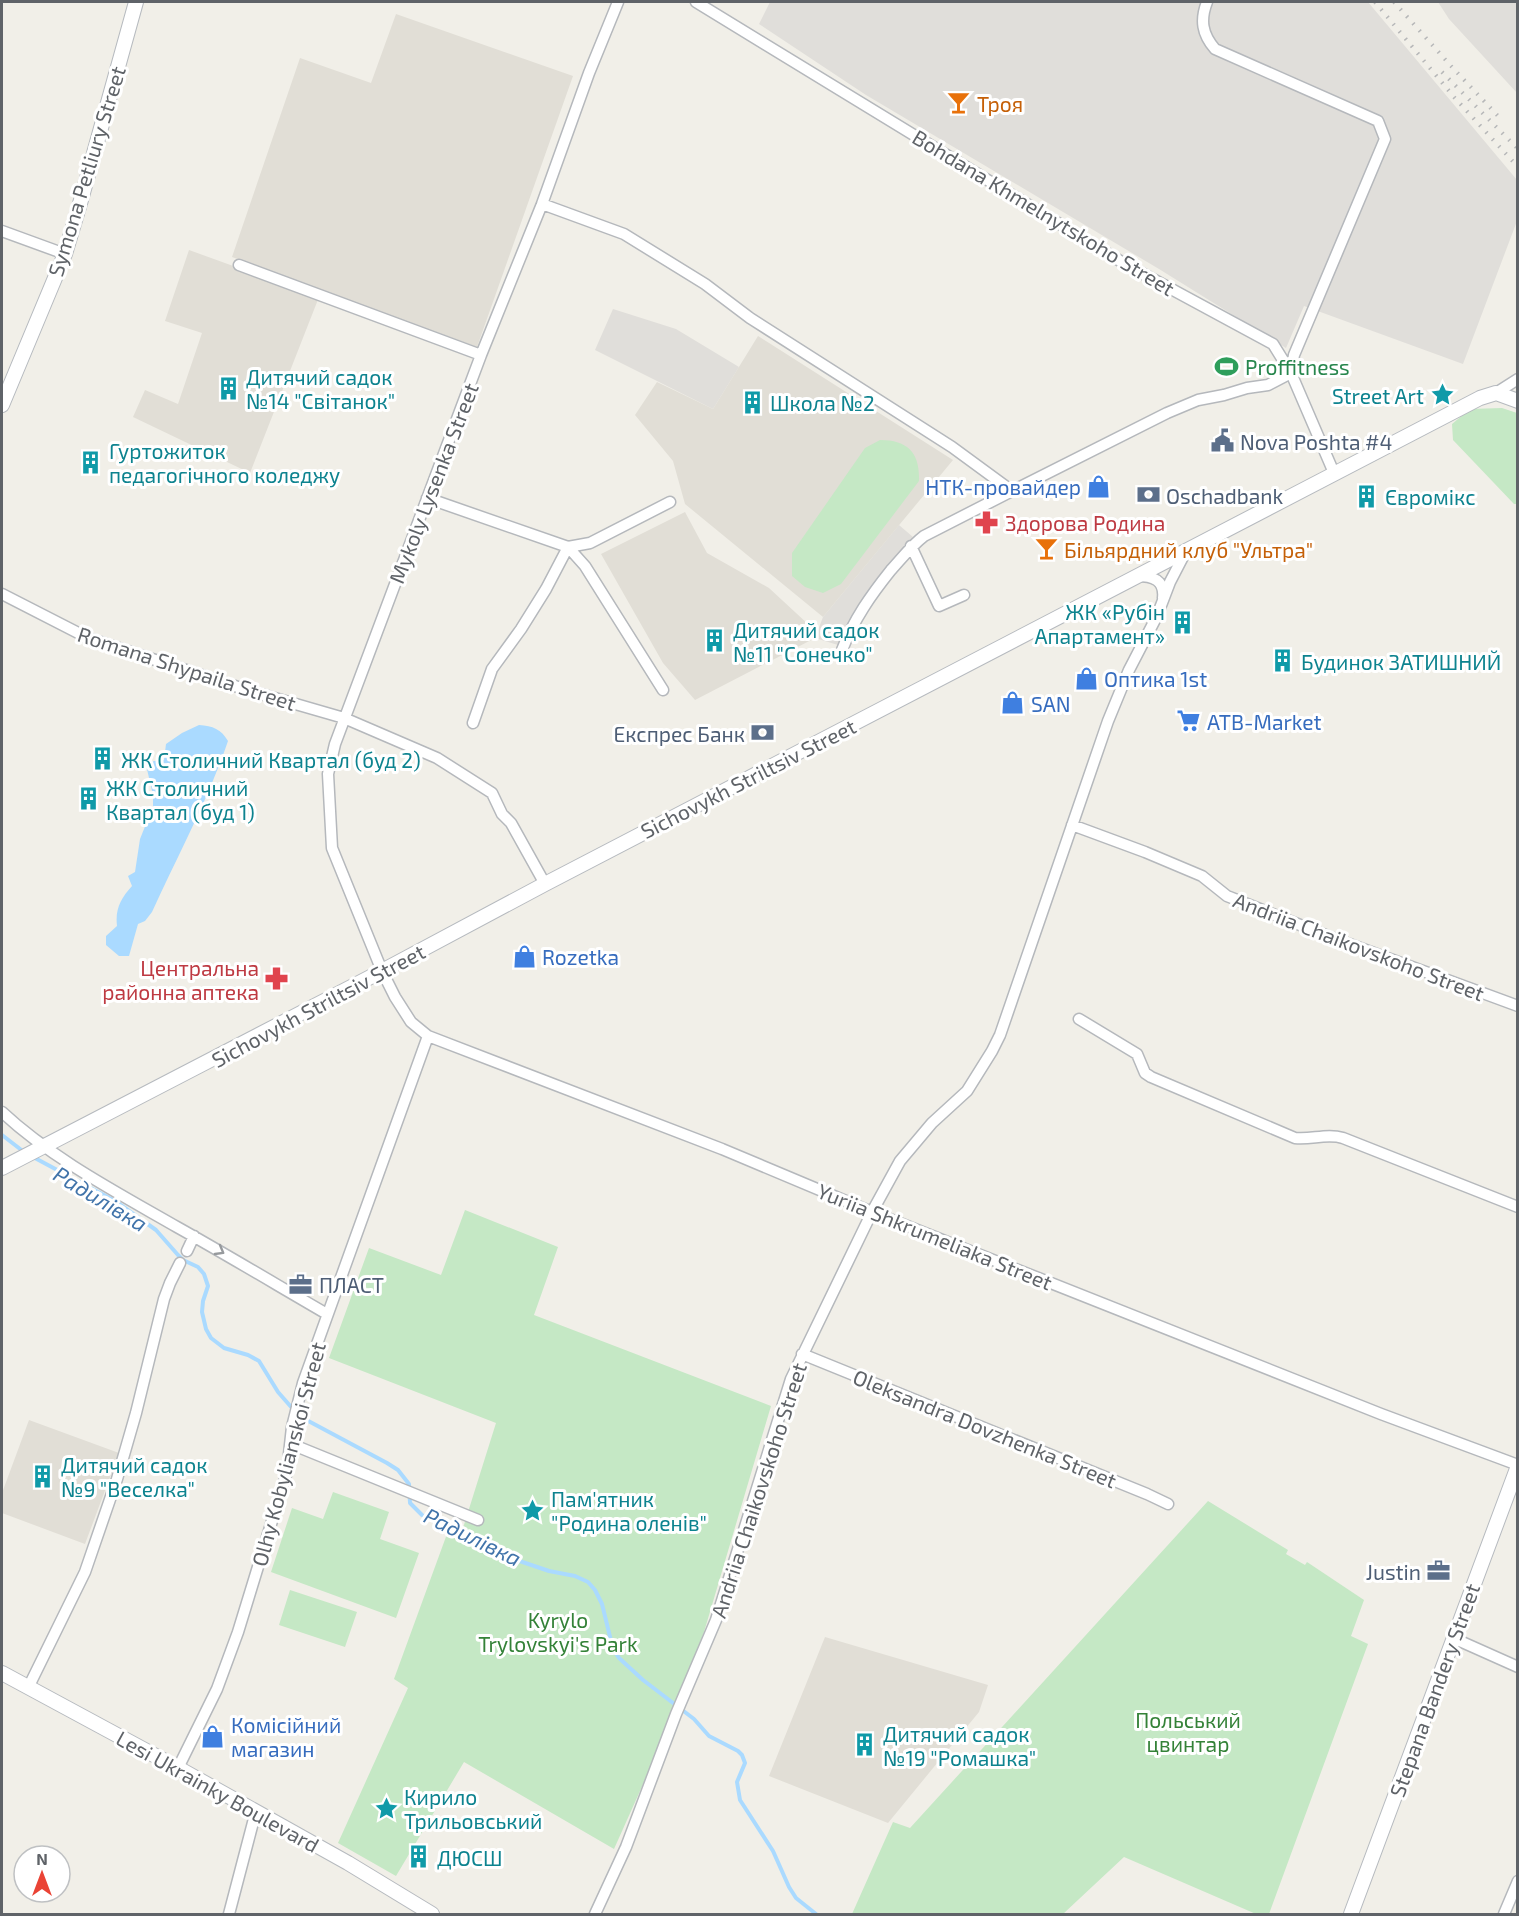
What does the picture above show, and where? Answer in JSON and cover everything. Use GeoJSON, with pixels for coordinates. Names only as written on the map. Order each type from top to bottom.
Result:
{"type":"FeatureCollection","features":[{"type":"Feature","properties":{"kind":"street","name":"Symona Petliury Street"},"geometry":{"type":"LineString","coordinates":[[2,405],[65,254],[136,2]]}},
{"type":"Feature","properties":{"kind":"street","name":"Mykoly Lysenka Street"},"geometry":{"type":"LineString","coordinates":[[382,971],[332,848],[328,774],[335,744],[481,355],[542,204],[589,73],[618,2]]}},
{"type":"Feature","properties":{"kind":"street","name":"Bohdana Khmelnytskoho Street"},"geometry":{"type":"LineString","coordinates":[[696,2],[1125,264],[1270,342],[1277,349],[1291,373],[1334,473]]}},
{"type":"Feature","properties":{"kind":"street"},"geometry":{"type":"LineString","coordinates":[[842,650],[852,624],[864,605],[911,546],[924,536],[1157,418],[1198,400],[1268,385],[1291,373],[1294,355],[1385,139],[1378,121],[1215,49],[1206,39],[1203,27],[1202,15],[1207,2]]}},
{"type":"Feature","properties":{"kind":"street"},"geometry":{"type":"LineString","coordinates":[[542,204],[624,234],[705,284],[750,318],[952,447],[1012,490]]}},
{"type":"Feature","properties":{"kind":"street"},"geometry":{"type":"LineString","coordinates":[[2,231],[65,254]]}},
{"type":"Feature","properties":{"kind":"street"},"geometry":{"type":"LineString","coordinates":[[239,265],[481,355]]}},
{"type":"Feature","properties":{"kind":"street","name":"Sichovykh Striltsiv Street"},"geometry":{"type":"LineString","coordinates":[[2,1168],[1334,473],[1480,398],[1496,393],[1518,379]]}},
{"type":"Feature","properties":{"kind":"street"},"geometry":{"type":"LineString","coordinates":[[1496,393],[1518,401]]}},
{"type":"Feature","properties":{"kind":"street"},"geometry":{"type":"LineString","coordinates":[[427,498],[568,547],[585,566],[663,690]]}},
{"type":"Feature","properties":{"kind":"street"},"geometry":{"type":"LineString","coordinates":[[568,547],[590,543],[670,502]]}},
{"type":"Feature","properties":{"kind":"street"},"geometry":{"type":"LineString","coordinates":[[911,546],[939,606],[964,595]]}},
{"type":"Feature","properties":{"kind":"street"},"geometry":{"type":"LineString","coordinates":[[473,723],[492,669],[528,619],[568,547]]}},
{"type":"Feature","properties":{"kind":"street","name":"Andriia Chaikovskoho Street"},"geometry":{"type":"LineString","coordinates":[[595,1914],[626,1847],[676,1714],[716,1620],[791,1379],[872,1212],[900,1161],[932,1123],[967,1090],[1000,1035],[1108,721],[1129,670],[1185,552]]}},
{"type":"Feature","properties":{"kind":"street"},"geometry":{"type":"LineString","coordinates":[[1137,576],[1148,576],[1158,581],[1163,586],[1163,598]]}},
{"type":"Feature","properties":{"kind":"street","name":"Romana Shypaila Street"},"geometry":{"type":"LineString","coordinates":[[2,594],[88,638],[247,690],[344,718],[437,759],[492,794],[502,814],[511,823],[544,884]]}},
{"type":"Feature","properties":{"kind":"street","name":"Andriia Chaikovskoho Street"},"geometry":{"type":"LineString","coordinates":[[1072,825],[1202,876],[1227,896],[1518,1006]]}},
{"type":"Feature","properties":{"kind":"street","name":"Yuriia Shkrumeliaka Street"},"geometry":{"type":"LineString","coordinates":[[382,971],[411,1022],[428,1036],[722,1149],[872,1212],[1518,1466]]}},
{"type":"Feature","properties":{"kind":"street"},"geometry":{"type":"LineString","coordinates":[[1079,1019],[1137,1054],[1145,1073],[1151,1077],[1203,1100],[1295,1138],[1328,1136],[1343,1138],[1518,1207]]}},
{"type":"Feature","properties":{"kind":"street","name":"Olhy Kobylianskoi Street"},"geometry":{"type":"LineString","coordinates":[[178,1768],[217,1689],[238,1632],[287,1472],[296,1406],[428,1036]]}},
{"type":"Feature","properties":{"kind":"street"},"geometry":{"type":"LineString","coordinates":[[2,1112],[40,1149],[327,1314]]}},
{"type":"Feature","properties":{"kind":"street"},"geometry":{"type":"LineString","coordinates":[[187,1251],[194,1236]]}},
{"type":"Feature","properties":{"kind":"street"},"geometry":{"type":"LineString","coordinates":[[28,1688],[88,1562],[121,1468],[164,1299],[180,1263]]}},
{"type":"Feature","properties":{"kind":"street","name":"Oleksandra Dovzhenka Street"},"geometry":{"type":"LineString","coordinates":[[802,1354],[1168,1504]]}},
{"type":"Feature","properties":{"kind":"street"},"geometry":{"type":"LineString","coordinates":[[291,1444],[478,1520]]}},
{"type":"Feature","properties":{"kind":"street","name":"Stepana Bandery Street"},"geometry":{"type":"LineString","coordinates":[[1351,1914],[1518,1466]]}},
{"type":"Feature","properties":{"kind":"street"},"geometry":{"type":"LineString","coordinates":[[1453,1638],[1518,1667]]}},
{"type":"Feature","properties":{"kind":"street","name":"Lesi Ukrainky Boulevard"},"geometry":{"type":"LineString","coordinates":[[2,1673],[256,1811],[432,1914]]}},
{"type":"Feature","properties":{"kind":"street"},"geometry":{"type":"LineString","coordinates":[[229,1914],[256,1811]]}},
{"type":"Feature","properties":{"kind":"street"},"geometry":{"type":"LineString","coordinates":[[1504,1914],[1518,1881]]}},
{"type":"Feature","properties":{"kind":"shaded area"},"geometry":{"type":"Polygon","coordinates":[[[770,2],[1368,2],[1517,180],[1517,221],[1463,364],[1304,306],[1286,348],[1159,269],[866,95],[759,24],[770,2]]]}},
{"type":"Feature","properties":{"kind":"shaded area"},"geometry":{"type":"Polygon","coordinates":[[[1438,2],[1517,2],[1517,93],[1449,19],[1438,2]]]}},
{"type":"Feature","properties":{"kind":"shaded area"},"geometry":{"type":"Polygon","coordinates":[[[396,14],[573,76],[477,347],[232,257],[300,58],[371,83],[396,14]]]}},
{"type":"Feature","properties":{"kind":"shaded area"},"geometry":{"type":"Polygon","coordinates":[[[189,250],[319,297],[250,473],[133,417],[145,390],[178,404],[202,333],[165,321],[189,250]]]}},
{"type":"Feature","properties":{"kind":"shaded area"},"geometry":{"type":"Polygon","coordinates":[[[613,309],[676,329],[739,367],[713,409],[595,350],[613,309]]]}},
{"type":"Feature","properties":{"kind":"shaded area"},"geometry":{"type":"Polygon","coordinates":[[[758,336],[953,460],[823,617],[685,504],[673,461],[635,415],[657,382],[713,409],[758,336]]]}},
{"type":"Feature","properties":{"kind":"shaded area"},"geometry":{"type":"Polygon","coordinates":[[[685,512],[707,553],[769,588],[809,625],[815,638],[695,700],[663,663],[601,554],[685,512]]]}},
{"type":"Feature","properties":{"kind":"shaded area"},"geometry":{"type":"Polygon","coordinates":[[[899,525],[913,537],[838,645],[815,638],[823,617],[899,525]]]}},
{"type":"Feature","properties":{"kind":"shaded area"},"geometry":{"type":"Polygon","coordinates":[[[29,1420],[119,1453],[85,1544],[2,1513],[2,1493],[29,1420]]]}},
{"type":"Feature","properties":{"kind":"shaded area"},"geometry":{"type":"Polygon","coordinates":[[[825,1637],[988,1685],[979,1712],[888,1823],[769,1776],[825,1637]]]}},
{"type":"Feature","properties":{"kind":"green space"},"geometry":{"type":"Polygon","coordinates":[[[1502,408],[1517,413],[1517,504],[1514,504],[1453,440],[1452,424],[1470,409],[1502,408]]]}},
{"type":"Feature","properties":{"kind":"green space"},"geometry":{"type":"Polygon","coordinates":[[[880,440],[898,443],[911,450],[917,463],[919,481],[841,584],[823,593],[805,587],[792,576],[792,553],[865,448],[880,440]]]}},
{"type":"Feature","properties":{"kind":"green space","name":"Kyrylo Trylovskyi's Park"},"geometry":{"type":"Polygon","coordinates":[[[465,1210],[558,1247],[534,1315],[771,1406],[704,1632],[666,1733],[614,1849],[464,1762],[396,1876],[338,1843],[408,1688],[394,1679],[451,1523],[463,1528],[496,1423],[329,1358],[369,1248],[441,1275],[465,1210]]]}},
{"type":"Feature","properties":{"kind":"green space"},"geometry":{"type":"Polygon","coordinates":[[[333,1492],[389,1512],[380,1539],[419,1553],[396,1618],[271,1572],[292,1508],[323,1519],[333,1492]]]}},
{"type":"Feature","properties":{"kind":"green space","name":"Польський цвинтар"},"geometry":{"type":"Polygon","coordinates":[[[1208,1501],[1288,1550],[1286,1554],[1305,1565],[1307,1562],[1364,1600],[1351,1636],[1368,1644],[1269,1914],[1256,1914],[1124,1857],[1063,1914],[852,1914],[893,1822],[910,1828],[1208,1501]]]}},
{"type":"Feature","properties":{"kind":"green space"},"geometry":{"type":"Polygon","coordinates":[[[290,1590],[357,1612],[345,1647],[279,1625],[290,1590]]]}},
{"type":"Feature","properties":{"kind":"water"},"geometry":{"type":"Polygon","coordinates":[[[199,725],[216,729],[228,741],[202,806],[152,912],[145,921],[138,924],[129,956],[119,956],[106,945],[106,936],[117,926],[120,904],[132,886],[128,876],[135,872],[140,839],[153,812],[153,795],[146,765],[164,760],[166,744],[199,725]]]}},
{"type":"Feature","properties":{"kind":"waterway","name":"Радилівка"},"geometry":{"type":"LineString","coordinates":[[2,1135],[24,1152]]}},
{"type":"Feature","properties":{"kind":"waterway","name":"Радилівка"},"geometry":{"type":"LineString","coordinates":[[33,1157],[115,1201],[156,1230],[183,1260],[198,1267],[204,1274],[208,1286],[202,1312],[211,1338],[224,1348],[259,1361],[278,1392],[299,1416],[398,1470],[409,1484],[410,1503],[422,1515],[505,1556],[549,1571],[575,1576],[588,1582],[602,1604],[613,1649],[619,1658],[643,1680],[694,1719],[709,1736],[742,1755],[745,1763],[737,1782],[740,1800],[773,1851],[796,1898],[816,1914]]}},
{"type":"Feature","properties":{"kind":"railway"},"geometry":{"type":"LineString","coordinates":[[1375,2],[1454,97],[1518,167]]}},
{"type":"Feature","properties":{"kind":"railway"},"geometry":{"type":"LineString","coordinates":[[1394,2],[1499,117]]}},
{"type":"Feature","properties":{"kind":"railway"},"geometry":{"type":"LineString","coordinates":[[1442,72],[1518,149]]}},
{"type":"Feature","properties":{"kind":"place","name":"Троя"},"geometry":{"type":"Point","coordinates":[959,103]}},
{"type":"Feature","properties":{"kind":"place","name":"Proffitness"},"geometry":{"type":"Point","coordinates":[1227,366]}},
{"type":"Feature","properties":{"kind":"place","name":"Дитячий садок №14 \"Світанок\""},"geometry":{"type":"Point","coordinates":[228,388]}},
{"type":"Feature","properties":{"kind":"place","name":"Street Art"},"geometry":{"type":"Point","coordinates":[1442,395]}},
{"type":"Feature","properties":{"kind":"place","name":"Школа №2"},"geometry":{"type":"Point","coordinates":[752,402]}},
{"type":"Feature","properties":{"kind":"place","name":"Nova Poshta #4"},"geometry":{"type":"Point","coordinates":[1222,441]}},
{"type":"Feature","properties":{"kind":"place","name":"Гуртожиток педагогічного коледжу"},"geometry":{"type":"Point","coordinates":[91,462]}},
{"type":"Feature","properties":{"kind":"place","name":"НТК-провайдер"},"geometry":{"type":"Point","coordinates":[1099,486]}},
{"type":"Feature","properties":{"kind":"place","name":"Oschadbank"},"geometry":{"type":"Point","coordinates":[1148,495]}},
{"type":"Feature","properties":{"kind":"place","name":"Євромікс"},"geometry":{"type":"Point","coordinates":[1367,496]}},
{"type":"Feature","properties":{"kind":"place","name":"Здорова Родина"},"geometry":{"type":"Point","coordinates":[987,522]}},
{"type":"Feature","properties":{"kind":"place","name":"Більярдний клуб \"Ультра\""},"geometry":{"type":"Point","coordinates":[1046,549]}},
{"type":"Feature","properties":{"kind":"place","name":"ЖК «Рубін Апартамент»"},"geometry":{"type":"Point","coordinates":[1183,623]}},
{"type":"Feature","properties":{"kind":"place","name":"Дитячий садок №11 \"Сонечко\""},"geometry":{"type":"Point","coordinates":[715,641]}},
{"type":"Feature","properties":{"kind":"place","name":"Будинок ЗАТИШНИЙ"},"geometry":{"type":"Point","coordinates":[1283,661]}},
{"type":"Feature","properties":{"kind":"place","name":"Оптика 1st"},"geometry":{"type":"Point","coordinates":[1086,678]}},
{"type":"Feature","properties":{"kind":"place","name":"SAN"},"geometry":{"type":"Point","coordinates":[1013,703]}},
{"type":"Feature","properties":{"kind":"place","name":"ATB-Market"},"geometry":{"type":"Point","coordinates":[1189,721]}},
{"type":"Feature","properties":{"kind":"place","name":"Експрес Банк"},"geometry":{"type":"Point","coordinates":[763,733]}},
{"type":"Feature","properties":{"kind":"place","name":"ЖК Столичний Квартал (буд 2)"},"geometry":{"type":"Point","coordinates":[103,759]}},
{"type":"Feature","properties":{"kind":"place","name":"ЖК Столичний Квартал (буд 1)"},"geometry":{"type":"Point","coordinates":[88,799]}},
{"type":"Feature","properties":{"kind":"place","name":"Rozetka"},"geometry":{"type":"Point","coordinates":[524,956]}},
{"type":"Feature","properties":{"kind":"place","name":"Центральна районна аптека"},"geometry":{"type":"Point","coordinates":[277,979]}},
{"type":"Feature","properties":{"kind":"place","name":"ПЛАСТ"},"geometry":{"type":"Point","coordinates":[301,1284]}},
{"type":"Feature","properties":{"kind":"place","name":"Дитячий садок №9 \"Веселка\""},"geometry":{"type":"Point","coordinates":[43,1476]}},
{"type":"Feature","properties":{"kind":"place","name":"Пам'ятник \"Родина оленів\""},"geometry":{"type":"Point","coordinates":[533,1510]}},
{"type":"Feature","properties":{"kind":"place","name":"Justin"},"geometry":{"type":"Point","coordinates":[1439,1571]}},
{"type":"Feature","properties":{"kind":"place","name":"Комісійний магазин"},"geometry":{"type":"Point","coordinates":[213,1736]}},
{"type":"Feature","properties":{"kind":"place","name":"Дитячий садок №19 \"Ромашка\""},"geometry":{"type":"Point","coordinates":[865,1745]}},
{"type":"Feature","properties":{"kind":"place","name":"Кирило Трильовський"},"geometry":{"type":"Point","coordinates":[386,1808]}},
{"type":"Feature","properties":{"kind":"place","name":"ДЮСШ"},"geometry":{"type":"Point","coordinates":[419,1857]}}]}
